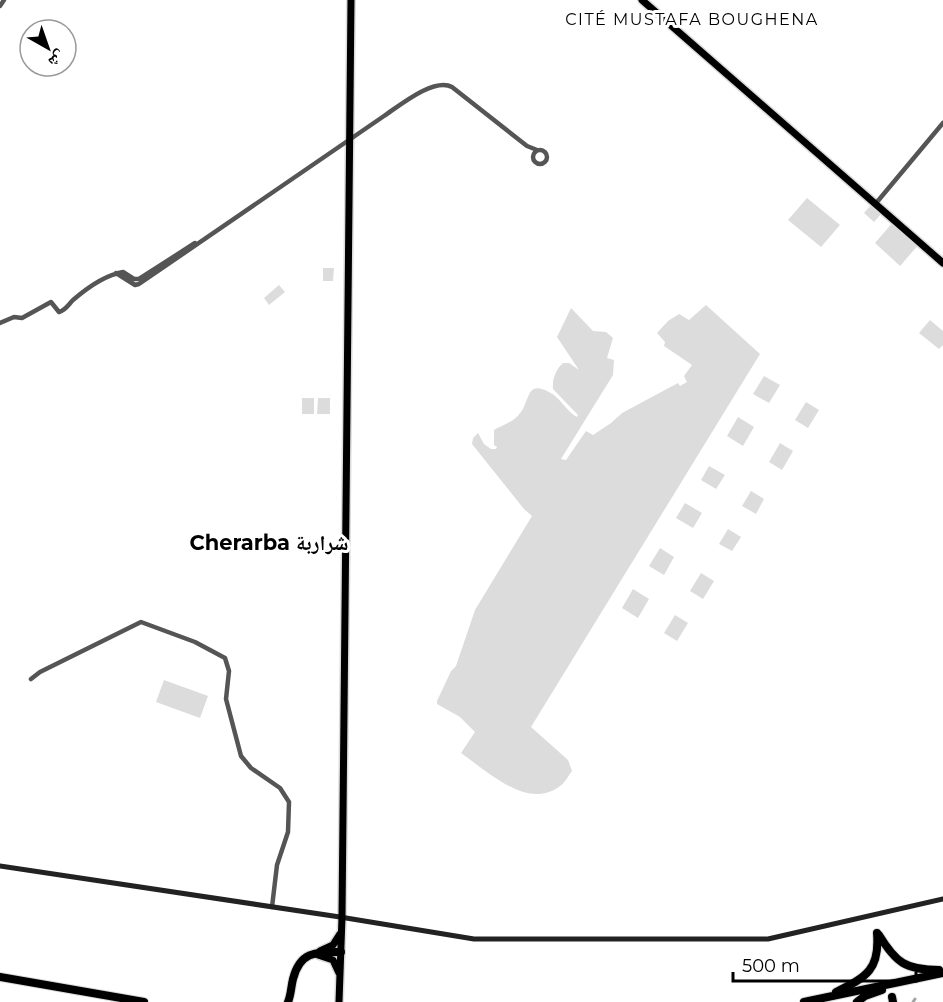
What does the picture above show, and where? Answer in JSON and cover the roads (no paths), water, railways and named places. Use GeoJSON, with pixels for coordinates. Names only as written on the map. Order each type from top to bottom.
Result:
{"type":"FeatureCollection","features":[{"type":"Feature","properties":{"kind":"highway"},"geometry":{"type":"LineString","coordinates":[[822,1000],[850,986],[870,971],[878,954],[877,933],[891,955],[900,963],[914,969],[943,973]]}},
{"type":"Feature","properties":{"kind":"highway"},"geometry":{"type":"LineString","coordinates":[[295,1002],[295,984],[300,969],[305,961],[318,953]]}},
{"type":"Feature","properties":{"kind":"highway"},"geometry":{"type":"LineString","coordinates":[[288,1002],[300,962],[309,954],[341,954]]}},
{"type":"Feature","properties":{"kind":"highway"},"geometry":{"type":"LineString","coordinates":[[857,1002],[865,996],[882,990],[943,973]]}},
{"type":"Feature","properties":{"kind":"highway"},"geometry":{"type":"LineString","coordinates":[[822,1000],[943,973]]}},
{"type":"Feature","properties":{"kind":"highway"},"geometry":{"type":"LineString","coordinates":[[0,979],[119,1002]]}},
{"type":"Feature","properties":{"kind":"highway"},"geometry":{"type":"LineString","coordinates":[[0,979],[144,1002]]}},
{"type":"Feature","properties":{"kind":"highway"},"geometry":{"type":"LineString","coordinates":[[804,1002],[882,990]]}},
{"type":"Feature","properties":{"kind":"main road"},"geometry":{"type":"LineString","coordinates":[[339,1002],[342,917],[351,0]]}},
{"type":"Feature","properties":{"kind":"main road"},"geometry":{"type":"LineString","coordinates":[[644,0],[783,117],[943,261]]}},
{"type":"Feature","properties":{"kind":"main road"},"geometry":{"type":"LineString","coordinates":[[644,0],[943,261]]}},
{"type":"Feature","properties":{"kind":"main road"},"geometry":{"type":"LineString","coordinates":[[0,866],[474,939],[768,939],[943,899]]}},
{"type":"Feature","properties":{"kind":"main road"},"geometry":{"type":"LineString","coordinates":[[318,953],[334,943],[341,931]]}},
{"type":"Feature","properties":{"kind":"main road"},"geometry":{"type":"LineString","coordinates":[[318,953],[333,960],[340,980]]}},
{"type":"Feature","properties":{"kind":"street"},"geometry":{"type":"LineString","coordinates":[[0,6],[4,0]]}},
{"type":"Feature","properties":{"kind":"street"},"geometry":{"type":"LineString","coordinates":[[0,323],[14,316],[22,318],[51,302],[59,312],[63,311],[75,298],[116,273],[123,272],[134,279],[139,279],[206,238],[411,98],[442,84],[452,87],[527,146],[546,152],[548,156],[546,161],[538,164],[527,146]]}},
{"type":"Feature","properties":{"kind":"street"},"geometry":{"type":"LineString","coordinates":[[877,201],[943,123]]}},
{"type":"Feature","properties":{"kind":"street"},"geometry":{"type":"LineString","coordinates":[[533,156],[537,150]]}},
{"type":"Feature","properties":{"kind":"street"},"geometry":{"type":"LineString","coordinates":[[31,679],[40,672],[141,622],[208,648],[225,658],[229,671],[226,699],[241,756],[251,768],[280,788],[290,802],[287,837],[278,862],[272,908]]}},
{"type":"Feature","properties":{"kind":"district","name":"CITÉ MUSTAFA BOUGHENA"},"geometry":{"type":"Point","coordinates":[692,19]}},
{"type":"Feature","properties":{"kind":"district","name":"Cherarba شراربة"},"geometry":{"type":"Point","coordinates":[269,542]}}]}
